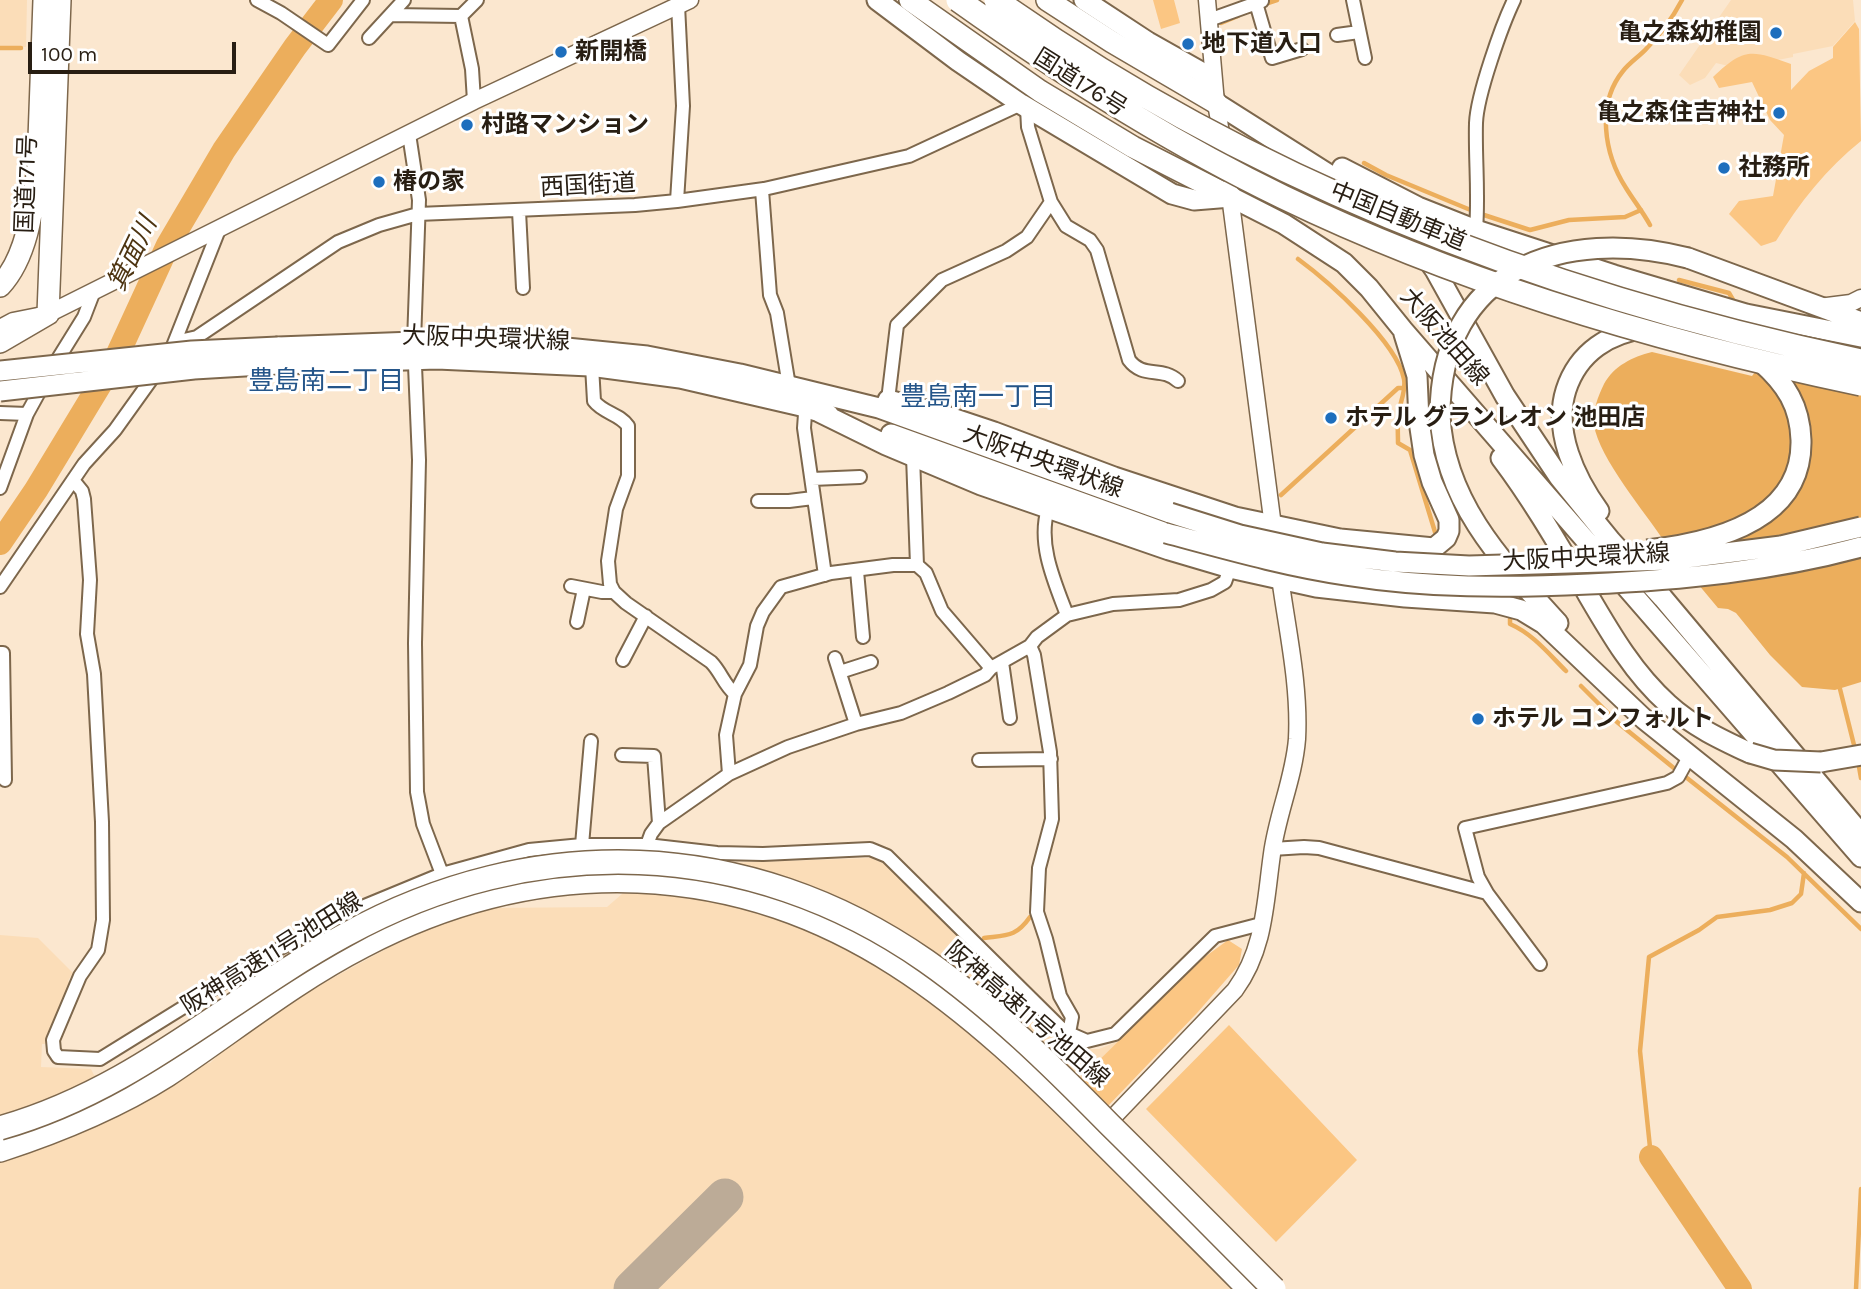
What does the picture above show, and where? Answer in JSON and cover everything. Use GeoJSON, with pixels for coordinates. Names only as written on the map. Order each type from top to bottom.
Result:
{"type":"FeatureCollection","features":[{"type":"Feature","properties":{"kind":"highway","name":"国道171号"},"geometry":{"type":"LineString","coordinates":[[0,286],[17,259],[35,195],[44,0]]}},
{"type":"Feature","properties":{"kind":"highway","name":"国道171号"},"geometry":{"type":"LineString","coordinates":[[48,314],[60,0]]}},
{"type":"Feature","properties":{"kind":"highway","name":"国道176号"},"geometry":{"type":"LineString","coordinates":[[910,0],[1029,101],[1133,147],[1231,197]]}},
{"type":"Feature","properties":{"kind":"highway","name":"中国自動車道"},"geometry":{"type":"LineString","coordinates":[[958,0],[1102,98],[1194,151],[1284,198],[1374,237],[1551,303],[1725,352],[1861,384]]}},
{"type":"Feature","properties":{"kind":"highway","name":"中国自動車道"},"geometry":{"type":"LineString","coordinates":[[996,0],[1110,75],[1203,129],[1290,174],[1384,216],[1586,290],[1746,335],[1861,361]]}},
{"type":"Feature","properties":{"kind":"highway"},"geometry":{"type":"LineString","coordinates":[[1046,0],[1216,103]]}},
{"type":"Feature","properties":{"kind":"highway"},"geometry":{"type":"LineString","coordinates":[[0,342],[48,314]]}},
{"type":"Feature","properties":{"kind":"highway","name":"阪神高速11号池田線"},"geometry":{"type":"LineString","coordinates":[[0,1128],[27,1121],[116,1082],[344,935],[403,906],[457,886],[508,872],[547,866],[622,861],[672,865],[753,880],[807,898],[863,923],[925,960],[987,1008],[1057,1072],[1274,1289]]}},
{"type":"Feature","properties":{"kind":"highway","name":"阪神高速11号池田線"},"geometry":{"type":"LineString","coordinates":[[0,1150],[69,1125],[124,1099],[166,1075],[243,1020],[360,947],[411,922],[460,904],[512,890],[550,884],[621,880],[693,885],[762,901],[829,926],[884,956],[939,993],[1046,1085],[1249,1289]]}},
{"type":"Feature","properties":{"kind":"main road"},"geometry":{"type":"LineString","coordinates":[[877,0],[958,61],[1029,101]]}},
{"type":"Feature","properties":{"kind":"main road"},"geometry":{"type":"LineString","coordinates":[[1084,0],[1148,42],[1203,73],[1216,103],[1273,129],[1365,181],[1418,207],[1476,230],[1746,314],[1861,337]]}},
{"type":"Feature","properties":{"kind":"main road","name":"大阪池田線"},"geometry":{"type":"LineString","coordinates":[[1216,103],[1366,198],[1409,233],[1435,271],[1505,396],[1545,458],[1584,509],[1861,834]]}},
{"type":"Feature","properties":{"kind":"main road","name":"大阪池田線"},"geometry":{"type":"LineString","coordinates":[[1231,197],[1284,224],[1344,263],[1369,288],[1861,857]]}},
{"type":"Feature","properties":{"kind":"main road"},"geometry":{"type":"LineString","coordinates":[[1861,322],[1688,258],[1644,249],[1604,246],[1562,252],[1516,269],[1483,297],[1459,331],[1446,365],[1440,415],[1443,445],[1453,481],[1474,522],[1511,574],[1623,688],[1694,750],[1802,834],[1861,888]]}},
{"type":"Feature","properties":{"kind":"main road"},"geometry":{"type":"LineString","coordinates":[[1469,566],[1518,559],[1572,556],[1688,544],[1729,533],[1762,516],[1781,498],[1798,464],[1800,423],[1794,401],[1782,381],[1761,362],[1728,342],[1690,329],[1654,327],[1614,337],[1601,344],[1582,362],[1566,389],[1563,414],[1565,437],[1570,457],[1591,499],[1625,542],[1719,649],[1765,720]]}},
{"type":"Feature","properties":{"kind":"main road"},"geometry":{"type":"LineString","coordinates":[[812,404],[888,400],[995,432],[1058,458],[1171,497],[1273,526],[1328,537],[1434,548],[1445,540],[1449,531],[1449,520],[1432,482],[1424,454],[1417,376],[1403,330]]}},
{"type":"Feature","properties":{"kind":"main road","name":"大阪中央環状線"},"geometry":{"type":"LineString","coordinates":[[0,371],[192,351],[279,355],[526,344],[647,356],[789,386],[812,404],[1166,533],[1270,561],[1388,581],[1476,587],[1576,585],[1682,578],[1786,564],[1861,547]]}},
{"type":"Feature","properties":{"kind":"main road","name":"大阪中央環状線"},"geometry":{"type":"LineString","coordinates":[[414,351],[592,366],[680,378],[812,404],[879,408],[1170,513],[1240,535],[1322,553],[1395,562],[1469,566],[1670,561],[1781,546],[1861,527]]}},
{"type":"Feature","properties":{"kind":"main road","name":"大阪中央環状線"},"geometry":{"type":"LineString","coordinates":[[0,391],[194,369],[279,355]]}},
{"type":"Feature","properties":{"kind":"main road"},"geometry":{"type":"LineString","coordinates":[[812,404],[913,456],[981,485],[1169,550],[1230,568],[1280,580],[1359,593],[1495,603],[1521,610],[1544,624],[1616,694],[1689,758],[1733,789],[1794,839],[1861,902]]}},
{"type":"Feature","properties":{"kind":"main road"},"geometry":{"type":"LineString","coordinates":[[1472,406],[1479,429],[1538,510],[1606,626],[1646,683],[1667,704],[1699,727],[1750,753],[1774,760],[1821,762],[1861,755]]}},
{"type":"Feature","properties":{"kind":"street"},"geometry":{"type":"LineString","coordinates":[[258,1],[281,12],[328,45],[363,0]]}},
{"type":"Feature","properties":{"kind":"street"},"geometry":{"type":"LineString","coordinates":[[369,37],[404,0]]}},
{"type":"Feature","properties":{"kind":"street"},"geometry":{"type":"LineString","coordinates":[[391,15],[461,16],[477,0]]}},
{"type":"Feature","properties":{"kind":"street"},"geometry":{"type":"LineString","coordinates":[[1207,0],[1216,103],[1231,197],[1296,704],[1297,739],[1272,849],[1253,961],[1235,990],[1101,1128],[1262,1289]]}},
{"type":"Feature","properties":{"kind":"street"},"geometry":{"type":"LineString","coordinates":[[1353,0],[1365,58]]}},
{"type":"Feature","properties":{"kind":"street"},"geometry":{"type":"LineString","coordinates":[[1476,230],[1476,121],[1486,80],[1514,0]]}},
{"type":"Feature","properties":{"kind":"street"},"geometry":{"type":"LineString","coordinates":[[1209,20],[1260,2],[1272,58],[1303,49]]}},
{"type":"Feature","properties":{"kind":"street"},"geometry":{"type":"LineString","coordinates":[[0,328],[13,321],[48,314],[474,101],[684,3],[683,106],[677,201]]}},
{"type":"Feature","properties":{"kind":"street"},"geometry":{"type":"LineString","coordinates":[[461,16],[472,69],[474,101]]}},
{"type":"Feature","properties":{"kind":"street"},"geometry":{"type":"LineString","coordinates":[[1337,35],[1359,32]]}},
{"type":"Feature","properties":{"kind":"street"},"geometry":{"type":"LineString","coordinates":[[1029,101],[1028,127],[1051,202],[1066,226],[1090,240],[1097,250],[1129,360],[1138,369],[1168,374],[1178,381]]}},
{"type":"Feature","properties":{"kind":"street","name":"西国街道"},"geometry":{"type":"LineString","coordinates":[[175,342],[198,337],[338,242],[379,225],[418,214],[677,201],[762,190],[909,156],[1029,101]]}},
{"type":"Feature","properties":{"kind":"street"},"geometry":{"type":"LineString","coordinates":[[409,134],[419,200],[414,351],[419,460],[415,643],[417,792],[423,824],[442,874]]}},
{"type":"Feature","properties":{"kind":"street"},"geometry":{"type":"LineString","coordinates":[[762,190],[769,284],[777,313],[789,386]]}},
{"type":"Feature","properties":{"kind":"street"},"geometry":{"type":"LineString","coordinates":[[888,400],[897,326],[942,279],[982,263],[1027,237],[1051,202]]}},
{"type":"Feature","properties":{"kind":"street"},"geometry":{"type":"LineString","coordinates":[[519,211],[523,288]]}},
{"type":"Feature","properties":{"kind":"street"},"geometry":{"type":"LineString","coordinates":[[0,587],[100,444],[146,389],[175,342],[215,230]]}},
{"type":"Feature","properties":{"kind":"street"},"geometry":{"type":"LineString","coordinates":[[0,488],[27,414],[59,356],[85,317],[94,291]]}},
{"type":"Feature","properties":{"kind":"street"},"geometry":{"type":"LineString","coordinates":[[1817,307],[1851,303],[1861,298]]}},
{"type":"Feature","properties":{"kind":"street"},"geometry":{"type":"LineString","coordinates":[[592,366],[594,401],[605,412],[625,421],[628,426],[628,476],[616,509],[608,561],[610,584],[614,592],[711,662],[722,673],[727,687],[735,694]]}},
{"type":"Feature","properties":{"kind":"street"},"geometry":{"type":"LineString","coordinates":[[812,404],[805,414],[804,428],[825,575]]}},
{"type":"Feature","properties":{"kind":"street"},"geometry":{"type":"LineString","coordinates":[[0,414],[27,414]]}},
{"type":"Feature","properties":{"kind":"street"},"geometry":{"type":"LineString","coordinates":[[913,456],[917,565]]}},
{"type":"Feature","properties":{"kind":"street"},"geometry":{"type":"LineString","coordinates":[[812,479],[860,477]]}},
{"type":"Feature","properties":{"kind":"street"},"geometry":{"type":"LineString","coordinates":[[73,481],[82,491],[84,499],[90,580],[87,634],[94,674],[102,809],[103,920],[98,950],[80,976],[53,1040],[58,1058],[100,1059],[271,953],[350,912],[442,874],[529,850],[582,845],[647,845],[717,853],[870,849],[887,856],[1064,1031],[1087,1041],[1115,1034],[1216,936],[1261,924]]}},
{"type":"Feature","properties":{"kind":"street"},"geometry":{"type":"LineString","coordinates":[[758,501],[779,502],[813,498]]}},
{"type":"Feature","properties":{"kind":"street"},"geometry":{"type":"LineString","coordinates":[[1048,509],[1044,533],[1049,561],[1068,615]]}},
{"type":"Feature","properties":{"kind":"street"},"geometry":{"type":"LineString","coordinates":[[729,774],[726,734],[735,694],[750,665],[757,626],[763,612],[781,587],[825,575],[893,565],[917,565],[926,573],[942,611],[996,665],[1010,718]]}},
{"type":"Feature","properties":{"kind":"street"},"geometry":{"type":"LineString","coordinates":[[647,845],[659,823],[729,774],[788,747],[856,724],[901,713],[931,701],[985,675],[996,665],[1030,646],[1037,637],[1068,615],[1113,604],[1188,598],[1225,582],[1230,568]]}},
{"type":"Feature","properties":{"kind":"street"},"geometry":{"type":"LineString","coordinates":[[857,571],[863,637]]}},
{"type":"Feature","properties":{"kind":"street"},"geometry":{"type":"LineString","coordinates":[[577,622],[577,588],[614,592]]}},
{"type":"Feature","properties":{"kind":"street"},"geometry":{"type":"LineString","coordinates":[[622,660],[646,616]]}},
{"type":"Feature","properties":{"kind":"street"},"geometry":{"type":"LineString","coordinates":[[1030,646],[1034,654],[1051,759],[1052,819],[1039,868],[1037,912],[1060,996],[1072,1017],[1069,1033]]}},
{"type":"Feature","properties":{"kind":"street"},"geometry":{"type":"LineString","coordinates":[[0,653],[3,653],[5,779]]}},
{"type":"Feature","properties":{"kind":"street"},"geometry":{"type":"LineString","coordinates":[[835,658],[856,724]]}},
{"type":"Feature","properties":{"kind":"street"},"geometry":{"type":"LineString","coordinates":[[840,672],[871,662]]}},
{"type":"Feature","properties":{"kind":"street"},"geometry":{"type":"LineString","coordinates":[[582,845],[591,741]]}},
{"type":"Feature","properties":{"kind":"street"},"geometry":{"type":"LineString","coordinates":[[622,755],[654,756],[659,823]]}},
{"type":"Feature","properties":{"kind":"street"},"geometry":{"type":"LineString","coordinates":[[1540,964],[1478,877],[1465,828],[1667,783],[1680,775],[1689,758]]}},
{"type":"Feature","properties":{"kind":"street"},"geometry":{"type":"LineString","coordinates":[[979,760],[1051,759]]}},
{"type":"Feature","properties":{"kind":"street"},"geometry":{"type":"LineString","coordinates":[[1272,849],[1304,846],[1319,848],[1487,893]]}},
{"type":"Feature","properties":{"kind":"shaded area"},"geometry":{"type":"Polygon","coordinates":[[[0,0],[27,0],[26,47],[0,47],[0,0]]]}},
{"type":"Feature","properties":{"kind":"shaded area"},"geometry":{"type":"Polygon","coordinates":[[[1153,0],[1174,0],[1180,23],[1161,29],[1153,0]]]}},
{"type":"Feature","properties":{"kind":"shaded area","name":"亀之森幼稚園"},"geometry":{"type":"Polygon","coordinates":[[[1731,0],[1853,0],[1855,21],[1833,46],[1737,68],[1716,63],[1705,78],[1690,85],[1679,75],[1731,0]]]}},
{"type":"Feature","properties":{"kind":"shaded area"},"geometry":{"type":"Polygon","coordinates":[[[1855,22],[1859,29],[1861,141],[1814,187],[1776,241],[1761,246],[1729,214],[1739,201],[1773,196],[1784,135],[1770,120],[1752,82],[1719,88],[1713,77],[1733,60],[1757,54],[1791,64],[1791,90],[1809,71],[1833,58],[1833,47],[1855,22]]]}},
{"type":"Feature","properties":{"kind":"shaded area"},"geometry":{"type":"Polygon","coordinates":[[[1652,352],[1752,376],[1767,357],[1861,384],[1861,682],[1835,690],[1802,687],[1770,655],[1736,613],[1718,608],[1698,584],[1679,540],[1664,541],[1613,469],[1594,425],[1598,399],[1604,384],[1618,367],[1652,352]]]}},
{"type":"Feature","properties":{"kind":"shaded area"},"geometry":{"type":"Polygon","coordinates":[[[638,856],[725,863],[871,858],[891,867],[1058,1038],[1083,1049],[1099,1049],[1119,1041],[1082,1078],[1108,1106],[1081,1133],[1234,1289],[0,1289],[0,935],[38,938],[73,973],[68,981],[72,983],[45,1044],[42,1044],[41,1067],[91,1069],[94,1075],[210,1063],[234,1040],[320,985],[437,925],[490,908],[607,907],[622,894],[638,856]]]}},
{"type":"Feature","properties":{"kind":"shaded area"},"geometry":{"type":"Polygon","coordinates":[[[1228,940],[1242,949],[1239,965],[1108,1106],[1081,1078],[1202,959],[1228,940]]]}},
{"type":"Feature","properties":{"kind":"shaded area"},"geometry":{"type":"Polygon","coordinates":[[[1229,1025],[1357,1160],[1276,1242],[1146,1109],[1229,1025]]]}},
{"type":"Feature","properties":{"kind":"waterway","name":"箕面川"},"geometry":{"type":"LineString","coordinates":[[0,543],[36,490],[116,358],[168,245],[224,150],[331,0]]}},
{"type":"Feature","properties":{"kind":"waterway"},"geometry":{"type":"LineString","coordinates":[[1265,4],[1277,0]]}},
{"type":"Feature","properties":{"kind":"waterway"},"geometry":{"type":"LineString","coordinates":[[1650,225],[1618,175],[1612,160],[1606,114],[1614,84],[1623,71],[1657,37],[1682,0]]}},
{"type":"Feature","properties":{"kind":"waterway"},"geometry":{"type":"LineString","coordinates":[[1221,23],[1238,16]]}},
{"type":"Feature","properties":{"kind":"waterway"},"geometry":{"type":"LineString","coordinates":[[0,48],[21,48]]}},
{"type":"Feature","properties":{"kind":"waterway"},"geometry":{"type":"LineString","coordinates":[[1364,163],[1386,175],[1473,211]]}},
{"type":"Feature","properties":{"kind":"waterway"},"geometry":{"type":"LineString","coordinates":[[1484,215],[1530,230],[1569,220],[1625,217],[1641,210]]}},
{"type":"Feature","properties":{"kind":"waterway"},"geometry":{"type":"LineString","coordinates":[[1298,259],[1360,313],[1399,364],[1404,379],[1404,391],[1398,415],[1398,443],[1410,450],[1435,532]]}},
{"type":"Feature","properties":{"kind":"waterway"},"geometry":{"type":"LineString","coordinates":[[1679,280],[1729,293],[1736,305]]}},
{"type":"Feature","properties":{"kind":"waterway"},"geometry":{"type":"LineString","coordinates":[[1281,495],[1398,388],[1405,388]]}},
{"type":"Feature","properties":{"kind":"waterway"},"geometry":{"type":"LineString","coordinates":[[1510,619],[1510,624],[1533,639],[1566,671]]}},
{"type":"Feature","properties":{"kind":"waterway"},"geometry":{"type":"LineString","coordinates":[[1581,686],[1617,722],[1675,769]]}},
{"type":"Feature","properties":{"kind":"waterway"},"geometry":{"type":"LineString","coordinates":[[1840,689],[1855,749]]}},
{"type":"Feature","properties":{"kind":"waterway"},"geometry":{"type":"LineString","coordinates":[[1858,761],[1861,778]]}},
{"type":"Feature","properties":{"kind":"waterway"},"geometry":{"type":"LineString","coordinates":[[1687,778],[1787,857],[1861,929]]}},
{"type":"Feature","properties":{"kind":"waterway"},"geometry":{"type":"LineString","coordinates":[[1651,1157],[1640,1051],[1649,957],[1717,917],[1770,910],[1792,903],[1801,894],[1804,873]]}},
{"type":"Feature","properties":{"kind":"waterway"},"geometry":{"type":"LineString","coordinates":[[984,938],[1015,932],[1030,917]]}},
{"type":"Feature","properties":{"kind":"waterway"},"geometry":{"type":"LineString","coordinates":[[1651,1157],[1740,1289]]}},
{"type":"Feature","properties":{"kind":"waterway"},"geometry":{"type":"LineString","coordinates":[[1856,1289],[1861,1189]]}},
{"type":"Feature","properties":{"kind":"taxiway"},"geometry":{"type":"LineString","coordinates":[[632,1289],[725,1197]]}},
{"type":"Feature","properties":{"kind":"place","name":"亀之森幼稚園"},"geometry":{"type":"Point","coordinates":[1776,33]}},
{"type":"Feature","properties":{"kind":"place","name":"地下道入口"},"geometry":{"type":"Point","coordinates":[1188,44]}},
{"type":"Feature","properties":{"kind":"place","name":"新開橋"},"geometry":{"type":"Point","coordinates":[561,52]}},
{"type":"Feature","properties":{"kind":"place","name":"亀之森住吉神社"},"geometry":{"type":"Point","coordinates":[1779,113]}},
{"type":"Feature","properties":{"kind":"place","name":"村路マンション"},"geometry":{"type":"Point","coordinates":[467,125]}},
{"type":"Feature","properties":{"kind":"place","name":"社務所"},"geometry":{"type":"Point","coordinates":[1724,168]}},
{"type":"Feature","properties":{"kind":"place","name":"椿の家"},"geometry":{"type":"Point","coordinates":[379,182]}},
{"type":"Feature","properties":{"kind":"place","name":"ホテル グランレオン 池田店"},"geometry":{"type":"Point","coordinates":[1331,418]}},
{"type":"Feature","properties":{"kind":"place","name":"ホテル コンフォルト"},"geometry":{"type":"Point","coordinates":[1478,719]}},
{"type":"Feature","properties":{"kind":"district","name":"豊島南二丁目"},"geometry":{"type":"Point","coordinates":[326,382]}},
{"type":"Feature","properties":{"kind":"district","name":"豊島南一丁目"},"geometry":{"type":"Point","coordinates":[978,398]}}]}
